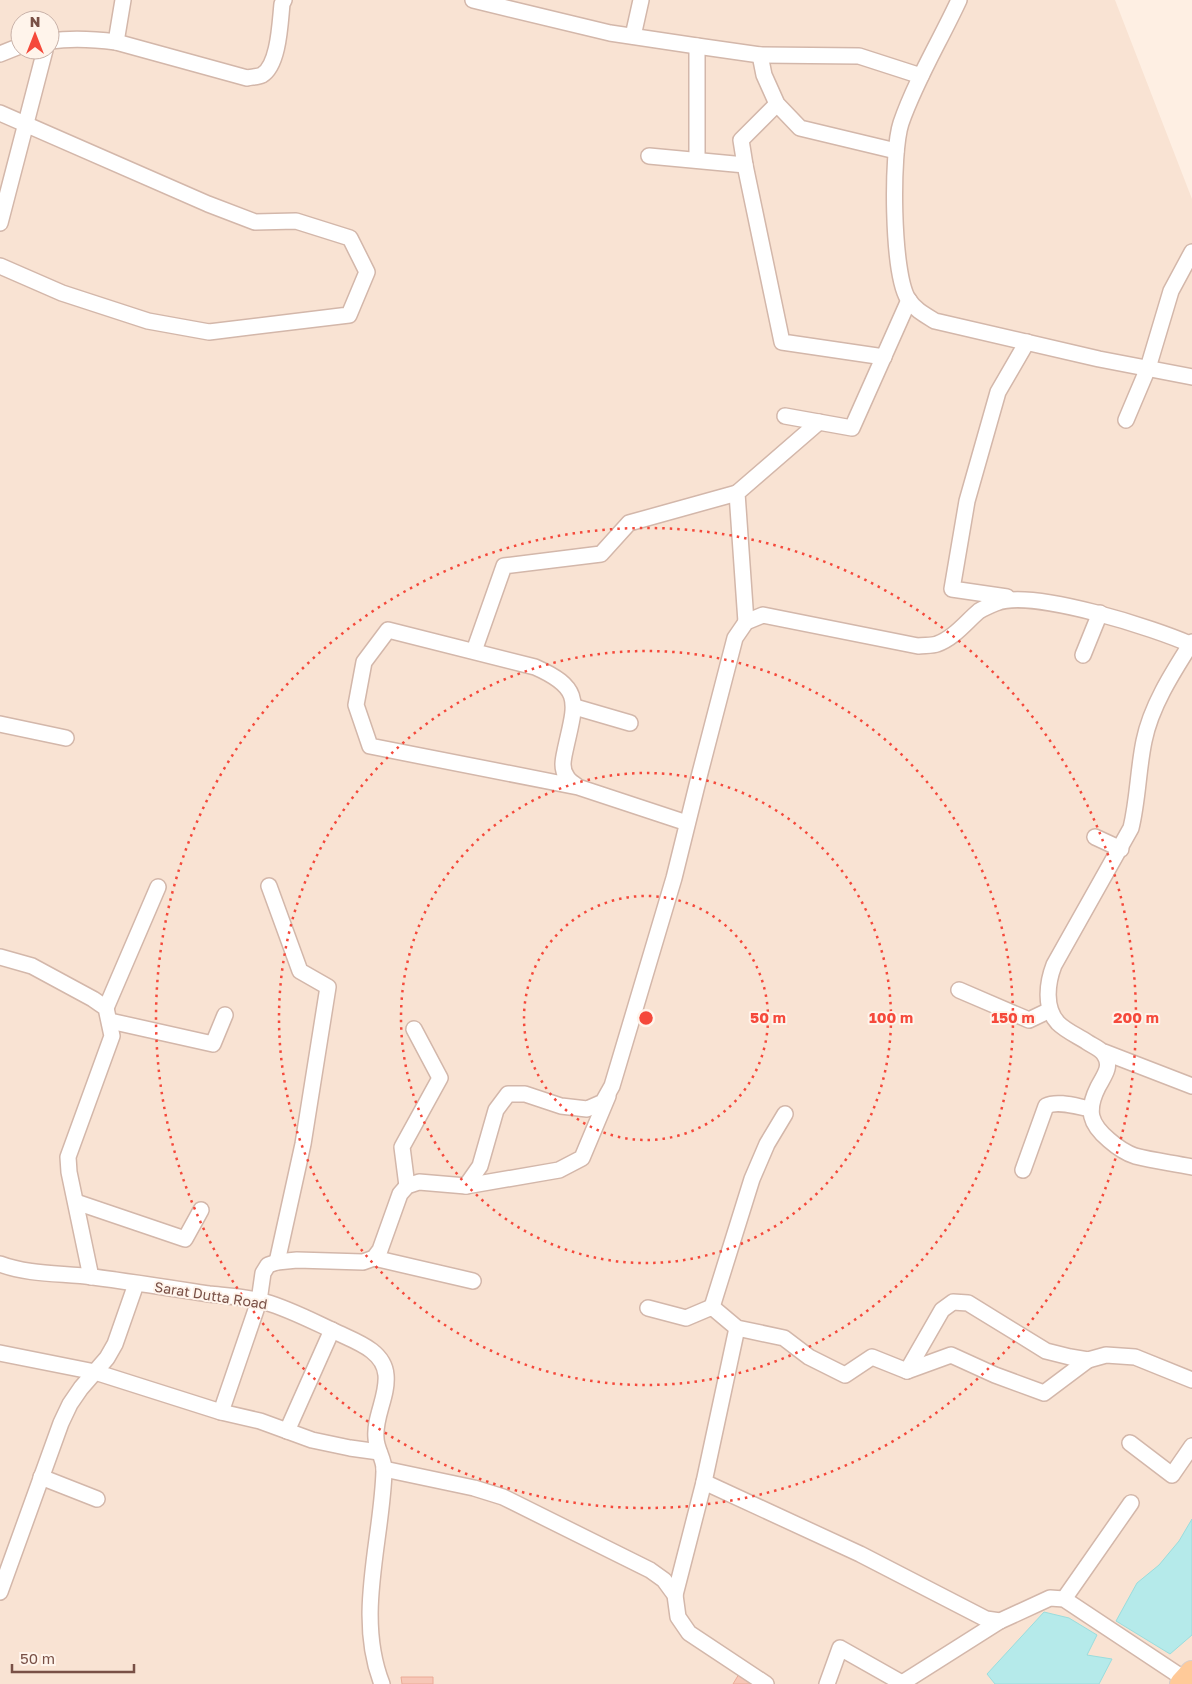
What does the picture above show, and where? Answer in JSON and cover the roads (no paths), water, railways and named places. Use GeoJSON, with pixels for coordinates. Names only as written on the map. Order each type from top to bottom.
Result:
{"type":"FeatureCollection","features":[{"type":"Feature","properties":{"kind":"street"},"geometry":{"type":"LineString","coordinates":[[116,42],[123,0]]}},
{"type":"Feature","properties":{"kind":"street"},"geometry":{"type":"LineString","coordinates":[[60,40],[95,39],[116,42],[247,78],[261,75],[271,67],[284,0]]}},
{"type":"Feature","properties":{"kind":"street"},"geometry":{"type":"LineString","coordinates":[[473,0],[610,33],[760,55],[859,56],[921,76]]}},
{"type":"Feature","properties":{"kind":"street"},"geometry":{"type":"LineString","coordinates":[[633,36],[641,0]]}},
{"type":"Feature","properties":{"kind":"street"},"geometry":{"type":"LineString","coordinates":[[959,0],[921,76],[901,125],[896,152],[896,236],[902,286],[909,300],[919,311],[935,320],[1027,342],[1192,377]]}},
{"type":"Feature","properties":{"kind":"street"},"geometry":{"type":"LineString","coordinates":[[697,46],[697,160]]}},
{"type":"Feature","properties":{"kind":"street"},"geometry":{"type":"LineString","coordinates":[[760,55],[764,75],[777,104],[800,128],[896,152]]}},
{"type":"Feature","properties":{"kind":"street"},"geometry":{"type":"LineString","coordinates":[[0,223],[42,60]]}},
{"type":"Feature","properties":{"kind":"street"},"geometry":{"type":"LineString","coordinates":[[777,104],[741,140],[782,342],[884,357]]}},
{"type":"Feature","properties":{"kind":"street"},"geometry":{"type":"LineString","coordinates":[[0,113],[208,204],[255,222],[296,222],[350,238],[367,272],[349,315],[209,332],[148,321],[62,293],[0,266]]}},
{"type":"Feature","properties":{"kind":"street"},"geometry":{"type":"LineString","coordinates":[[649,156],[745,164]]}},
{"type":"Feature","properties":{"kind":"street"},"geometry":{"type":"LineString","coordinates":[[1126,420],[1148,368],[1171,292],[1192,252]]}},
{"type":"Feature","properties":{"kind":"street"},"geometry":{"type":"LineString","coordinates":[[785,416],[852,428],[909,300]]}},
{"type":"Feature","properties":{"kind":"street"},"geometry":{"type":"LineString","coordinates":[[1027,342],[998,392],[966,501],[952,589],[1070,606],[1100,613],[1192,644],[1177,666],[1154,711],[1144,740],[1137,804],[1131,828],[1121,849],[1054,965],[1049,978],[1048,995],[1050,1010],[1058,1023],[1104,1052],[1192,1086]]}},
{"type":"Feature","properties":{"kind":"street"},"geometry":{"type":"LineString","coordinates":[[474,651],[504,566],[601,554],[629,523],[737,493],[819,422]]}},
{"type":"Feature","properties":{"kind":"street"},"geometry":{"type":"LineString","coordinates":[[737,493],[746,622]]}},
{"type":"Feature","properties":{"kind":"street"},"geometry":{"type":"LineString","coordinates":[[374,1258],[380,1250],[400,1194],[407,1186],[419,1182],[466,1186],[558,1170],[582,1158],[612,1086],[674,878],[735,638],[746,622],[763,615],[918,646],[937,644],[954,635],[981,610],[999,601],[1019,599]]}},
{"type":"Feature","properties":{"kind":"street"},"geometry":{"type":"LineString","coordinates":[[1083,655],[1100,613]]}},
{"type":"Feature","properties":{"kind":"street"},"geometry":{"type":"LineString","coordinates":[[578,787],[567,778],[562,763],[575,706],[567,686],[555,676],[535,667],[388,630],[364,662],[356,705],[370,746],[578,787],[687,823]]}},
{"type":"Feature","properties":{"kind":"street"},"geometry":{"type":"LineString","coordinates":[[575,706],[630,723]]}},
{"type":"Feature","properties":{"kind":"street"},"geometry":{"type":"LineString","coordinates":[[0,724],[66,738]]}},
{"type":"Feature","properties":{"kind":"street"},"geometry":{"type":"LineString","coordinates":[[1095,837],[1121,849]]}},
{"type":"Feature","properties":{"kind":"street"},"geometry":{"type":"LineString","coordinates":[[270,886],[300,970],[328,987],[303,1144],[276,1262]]}},
{"type":"Feature","properties":{"kind":"street"},"geometry":{"type":"LineString","coordinates":[[91,1277],[69,1172],[68,1157],[112,1036],[108,1015],[158,887]]}},
{"type":"Feature","properties":{"kind":"street"},"geometry":{"type":"LineString","coordinates":[[0,957],[32,966],[93,999],[108,1015],[213,1044],[225,1015]]}},
{"type":"Feature","properties":{"kind":"street"},"geometry":{"type":"LineString","coordinates":[[960,990],[1029,1020],[1050,1010]]}},
{"type":"Feature","properties":{"kind":"street"},"geometry":{"type":"LineString","coordinates":[[407,1186],[402,1147],[440,1078],[414,1028]]}},
{"type":"Feature","properties":{"kind":"street"},"geometry":{"type":"LineString","coordinates":[[1104,1052],[1108,1061],[1107,1069],[1091,1109],[1093,1123],[1100,1133],[1116,1147],[1134,1156],[1192,1167]]}},
{"type":"Feature","properties":{"kind":"street"},"geometry":{"type":"LineString","coordinates":[[466,1186],[480,1166],[496,1110],[508,1094],[525,1094],[561,1106],[587,1109],[603,1102],[612,1086]]}},
{"type":"Feature","properties":{"kind":"street"},"geometry":{"type":"LineString","coordinates":[[1023,1170],[1046,1106],[1059,1104],[1091,1109]]}},
{"type":"Feature","properties":{"kind":"street"},"geometry":{"type":"LineString","coordinates":[[712,1308],[752,1179],[768,1144],[785,1114]]}},
{"type":"Feature","properties":{"kind":"street"},"geometry":{"type":"LineString","coordinates":[[76,1202],[185,1239],[201,1210]]}},
{"type":"Feature","properties":{"kind":"street"},"geometry":{"type":"LineString","coordinates":[[221,1412],[259,1301],[263,1273],[268,1265],[276,1262],[297,1260],[363,1262],[374,1258],[473,1281]]}},
{"type":"Feature","properties":{"kind":"street","name":"Sarat Dutta Road"},"geometry":{"type":"LineString","coordinates":[[0,1264],[10,1268],[91,1277],[259,1301],[295,1313],[361,1343],[376,1354],[385,1368],[386,1381],[376,1439],[384,1469],[371,1599],[371,1633],[377,1672],[382,1684]]}},
{"type":"Feature","properties":{"kind":"street"},"geometry":{"type":"LineString","coordinates":[[0,1592],[61,1423],[70,1404],[107,1358],[115,1344],[136,1284]]}},
{"type":"Feature","properties":{"kind":"street"},"geometry":{"type":"LineString","coordinates":[[908,1372],[942,1310],[953,1302],[968,1303],[1046,1351],[1088,1360]]}},
{"type":"Feature","properties":{"kind":"street"},"geometry":{"type":"LineString","coordinates":[[648,1308],[686,1318],[712,1308]]}},
{"type":"Feature","properties":{"kind":"street"},"geometry":{"type":"LineString","coordinates":[[712,1308],[737,1328],[784,1338],[809,1356],[845,1375],[872,1356],[908,1372],[951,1355],[995,1375],[1044,1393],[1088,1360],[1106,1355],[1135,1357],[1192,1380]]}},
{"type":"Feature","properties":{"kind":"street"},"geometry":{"type":"LineString","coordinates":[[737,1328],[704,1482],[675,1595],[678,1617],[689,1633],[766,1684]]}},
{"type":"Feature","properties":{"kind":"street"},"geometry":{"type":"LineString","coordinates":[[287,1431],[332,1330]]}},
{"type":"Feature","properties":{"kind":"street"},"geometry":{"type":"LineString","coordinates":[[0,1353],[95,1372],[221,1412],[260,1421],[312,1440],[379,1452]]}},
{"type":"Feature","properties":{"kind":"street"},"geometry":{"type":"LineString","coordinates":[[1130,1442],[1172,1474],[1192,1446]]}},
{"type":"Feature","properties":{"kind":"street"},"geometry":{"type":"LineString","coordinates":[[384,1469],[474,1488],[503,1497],[650,1570],[664,1580],[675,1595]]}},
{"type":"Feature","properties":{"kind":"street"},"geometry":{"type":"LineString","coordinates":[[41,1477],[97,1499]]}},
{"type":"Feature","properties":{"kind":"street"},"geometry":{"type":"LineString","coordinates":[[704,1482],[860,1554],[986,1619],[1000,1620]]}},
{"type":"Feature","properties":{"kind":"street"},"geometry":{"type":"LineString","coordinates":[[1064,1599],[1131,1503]]}},
{"type":"Feature","properties":{"kind":"street"},"geometry":{"type":"LineString","coordinates":[[827,1684],[840,1648],[902,1683],[1000,1620],[1050,1598],[1064,1599],[1186,1679]]}},
{"type":"Feature","properties":{"kind":"water"},"geometry":{"type":"Polygon","coordinates":[[[1192,1519],[1192,1635],[1170,1654],[1116,1621],[1137,1583],[1159,1565],[1179,1541],[1192,1519]]]}},
{"type":"Feature","properties":{"kind":"water"},"geometry":{"type":"Polygon","coordinates":[[[1044,1612],[1069,1618],[1097,1635],[1087,1655],[1112,1659],[1099,1684],[995,1684],[987,1674],[1044,1612]]]}}]}
